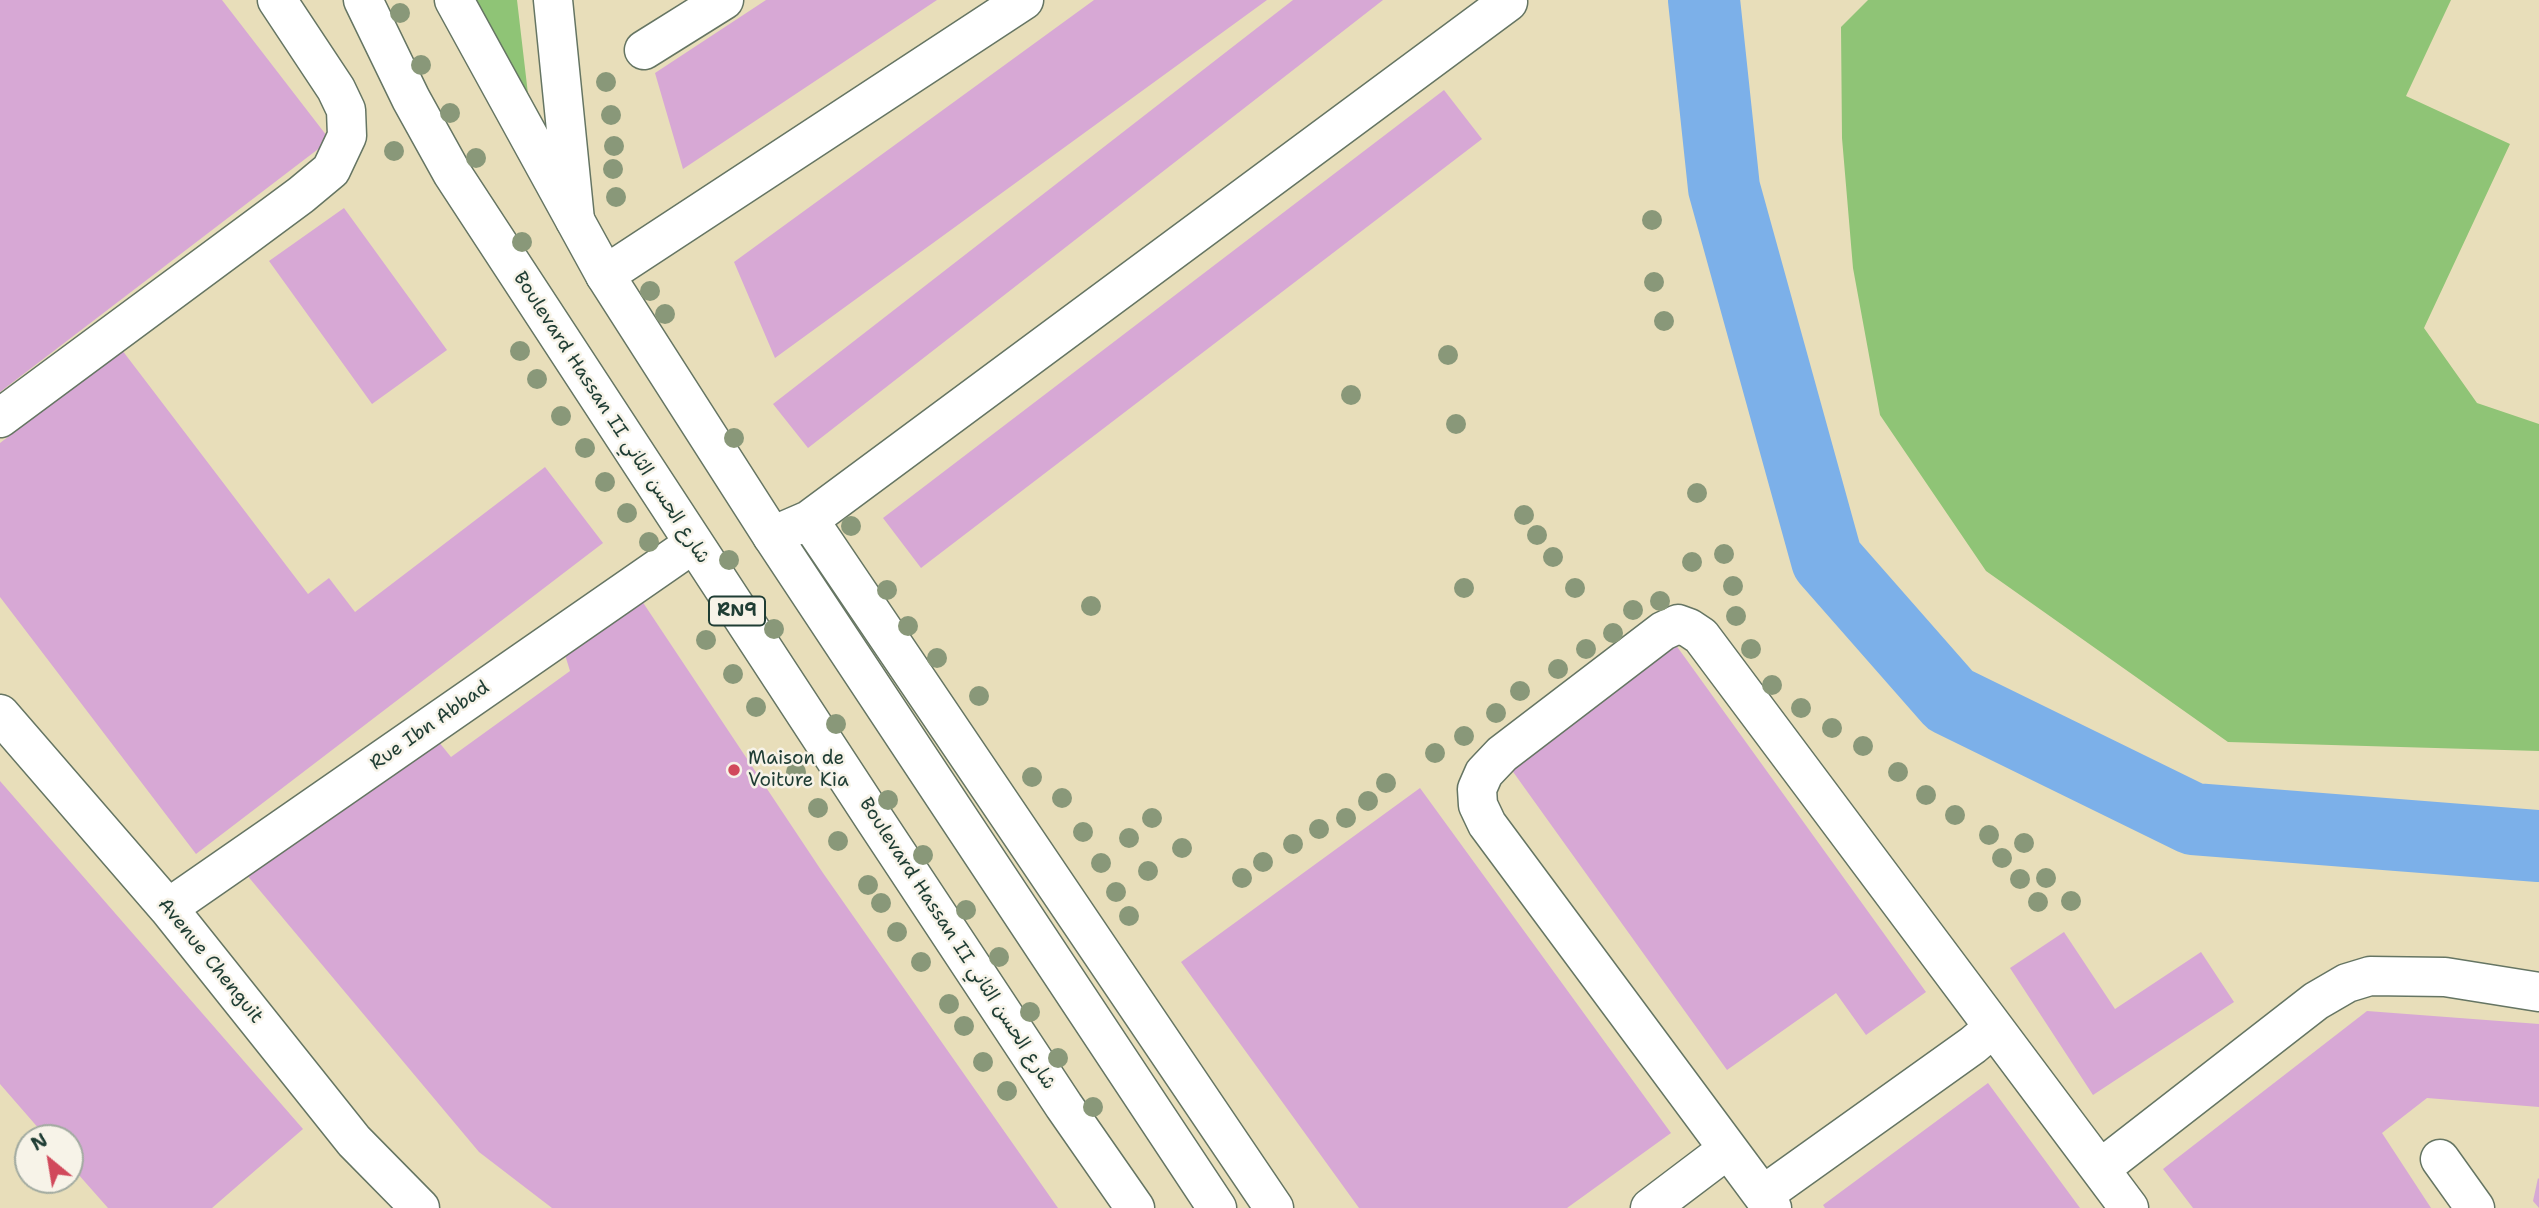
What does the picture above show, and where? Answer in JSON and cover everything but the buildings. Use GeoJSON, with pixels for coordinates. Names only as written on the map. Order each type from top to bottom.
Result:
{"type":"FeatureCollection","features":[{"type":"Feature","properties":{"kind":"street"},"geometry":{"type":"LineString","coordinates":[[0,418],[331,170],[346,136],[346,110],[336,89],[277,0]]}},
{"type":"Feature","properties":{"kind":"street","name":"Boulevard Hassan II شارع الحسن الثاني"},"geometry":{"type":"LineString","coordinates":[[363,0],[411,99],[452,173],[693,544],[1064,1106],[1135,1208]]}},
{"type":"Feature","properties":{"kind":"street"},"geometry":{"type":"LineString","coordinates":[[454,0],[605,275],[772,536],[1217,1208]]}},
{"type":"Feature","properties":{"kind":"street"},"geometry":{"type":"LineString","coordinates":[[553,0],[575,220]]}},
{"type":"Feature","properties":{"kind":"street"},"geometry":{"type":"LineString","coordinates":[[644,50],[724,0]]}},
{"type":"Feature","properties":{"kind":"street"},"geometry":{"type":"LineString","coordinates":[[605,275],[1024,0]]}},
{"type":"Feature","properties":{"kind":"street"},"geometry":{"type":"LineString","coordinates":[[772,536],[809,520],[1508,2]]}},
{"type":"Feature","properties":{"kind":"street"},"geometry":{"type":"LineString","coordinates":[[809,520],[1273,1208]]}},
{"type":"Feature","properties":{"kind":"street","name":"Rue Ibn Abbad"},"geometry":{"type":"LineString","coordinates":[[167,908],[693,544]]}},
{"type":"Feature","properties":{"kind":"street"},"geometry":{"type":"LineString","coordinates":[[1993,1027],[1768,1202],[1487,824],[1478,805],[1477,789],[1484,773],[1502,754],[1672,625],[1683,625],[1701,636],[2129,1208]]}},
{"type":"Feature","properties":{"kind":"street","name":"Avenue Chenguit"},"geometry":{"type":"LineString","coordinates":[[0,714],[167,908],[354,1141],[420,1208]]}},
{"type":"Feature","properties":{"kind":"street"},"geometry":{"type":"LineString","coordinates":[[2100,1169],[2316,1001],[2347,983],[2370,976],[2445,977],[2539,992]]}},
{"type":"Feature","properties":{"kind":"street"},"geometry":{"type":"LineString","coordinates":[[1650,1208],[1728,1149]]}},
{"type":"Feature","properties":{"kind":"street"},"geometry":{"type":"LineString","coordinates":[[2440,1159],[2475,1208]]}},
{"type":"Feature","properties":{"kind":"green space"},"geometry":{"type":"Polygon","coordinates":[[[462,0],[517,0],[528,94],[511,97],[462,0]]]}},
{"type":"Feature","properties":{"kind":"green space"},"geometry":{"type":"Polygon","coordinates":[[[1868,0],[2451,0],[2406,96],[2510,144],[2424,328],[2477,403],[2539,424],[2539,751],[2228,742],[1986,571],[1880,415],[1853,268],[1842,138],[1841,27],[1868,0]]]}},
{"type":"Feature","properties":{"kind":"waterway"},"geometry":{"type":"LineString","coordinates":[[1704,0],[1724,188],[1827,560],[1950,700],[2193,819],[2539,846]]}},
{"type":"Feature","properties":{"kind":"place","name":"Maison de Voiture Kia"},"geometry":{"type":"Point","coordinates":[734,770]}}]}
